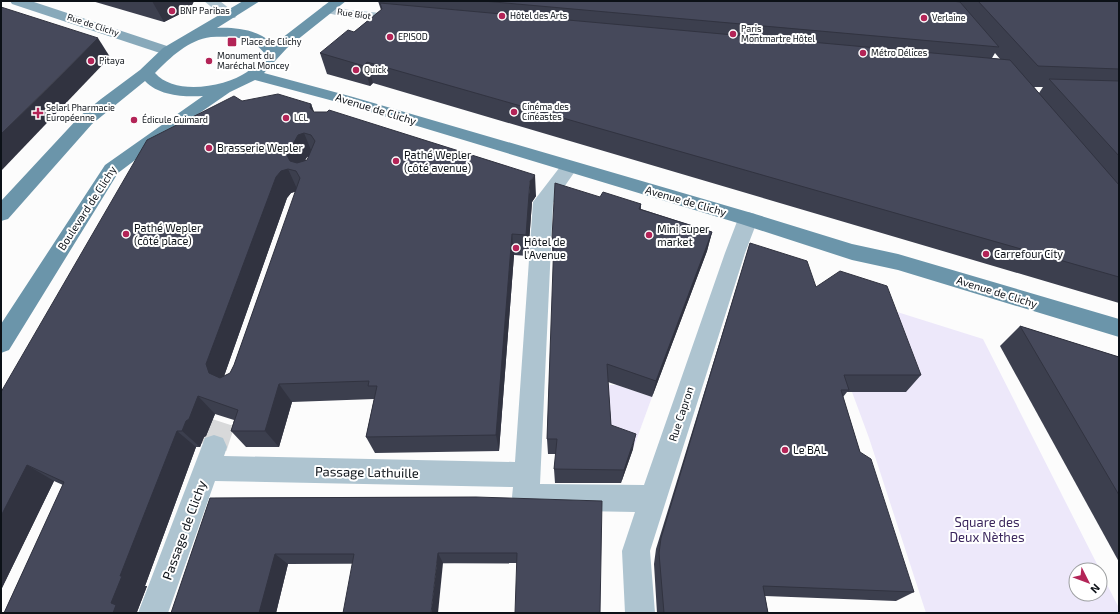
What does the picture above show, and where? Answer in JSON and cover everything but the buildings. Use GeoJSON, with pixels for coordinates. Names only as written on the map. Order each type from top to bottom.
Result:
{"type":"FeatureCollection","features":[{"type":"Feature","properties":{"kind":"main road"},"geometry":{"type":"LineString","coordinates":[[1,214],[20,191],[86,120],[118,92],[146,73],[168,51],[253,1]]}},
{"type":"Feature","properties":{"kind":"main road"},"geometry":{"type":"LineString","coordinates":[[146,73],[152,80],[165,88],[191,92],[224,89],[253,74],[272,54],[334,5]]}},
{"type":"Feature","properties":{"kind":"main road"},"geometry":{"type":"LineString","coordinates":[[198,34],[224,31],[257,39],[267,44],[272,54]]}},
{"type":"Feature","properties":{"kind":"main road","name":"Avenue de Clichy"},"geometry":{"type":"LineString","coordinates":[[253,74],[347,100],[748,219],[852,252],[898,262],[1119,328]]}},
{"type":"Feature","properties":{"kind":"main road","name":"Boulevard de Clichy"},"geometry":{"type":"LineString","coordinates":[[1,343],[111,169],[169,126],[224,89]]}},
{"type":"Feature","properties":{"kind":"street","name":"Rue de Clichy"},"geometry":{"type":"LineString","coordinates":[[17,1],[168,51]]}},
{"type":"Feature","properties":{"kind":"street"},"geometry":{"type":"LineString","coordinates":[[211,1],[230,15]]}},
{"type":"Feature","properties":{"kind":"street","name":"Rue Biot"},"geometry":{"type":"LineString","coordinates":[[334,5],[349,14],[418,21]]}},
{"type":"Feature","properties":{"kind":"street"},"geometry":{"type":"LineString","coordinates":[[569,167],[543,202],[526,497],[653,499]]}},
{"type":"Feature","properties":{"kind":"street","name":"Rue Capron"},"geometry":{"type":"LineString","coordinates":[[640,613],[636,551],[735,253],[748,219]]}},
{"type":"Feature","properties":{"kind":"street","name":"Passage Lathuille"},"geometry":{"type":"LineString","coordinates":[[210,458],[527,475]]}},
{"type":"Feature","properties":{"kind":"street","name":"Passage de Clichy"},"geometry":{"type":"LineString","coordinates":[[154,613],[210,458]]}},
{"type":"Feature","properties":{"kind":"green space","name":"Square des Deux Nèthes"},"geometry":{"type":"Polygon","coordinates":[[[875,305],[983,339],[1096,562],[1068,562],[1068,602],[1108,602],[1108,587],[1119,608],[1119,613],[926,613],[869,438],[852,392],[905,392],[875,305]]]}},
{"type":"Feature","properties":{"kind":"green space"},"geometry":{"type":"Polygon","coordinates":[[[606,385],[617,385],[652,397],[633,449],[609,440],[606,385]]]}},
{"type":"Feature","properties":{"kind":"tunnel"},"geometry":{"type":"LineString","coordinates":[[214,447],[233,389]]}},
{"type":"Feature","properties":{"kind":"place","name":"BNP Paribas"},"geometry":{"type":"Point","coordinates":[172,11]}},
{"type":"Feature","properties":{"kind":"place","name":"Hôtel des Arts"},"geometry":{"type":"Point","coordinates":[502,16]}},
{"type":"Feature","properties":{"kind":"place","name":"Verlaine"},"geometry":{"type":"Point","coordinates":[924,18]}},
{"type":"Feature","properties":{"kind":"place","name":"Paris Montmartre Hôtel"},"geometry":{"type":"Point","coordinates":[733,34]}},
{"type":"Feature","properties":{"kind":"place","name":"EPISOD"},"geometry":{"type":"Point","coordinates":[390,37]}},
{"type":"Feature","properties":{"kind":"place","name":"Place de Clichy"},"geometry":{"type":"Point","coordinates":[232,42]}},
{"type":"Feature","properties":{"kind":"place","name":"Métro Délices"},"geometry":{"type":"Point","coordinates":[863,53]}},
{"type":"Feature","properties":{"kind":"place","name":"Pitaya"},"geometry":{"type":"Point","coordinates":[91,61]}},
{"type":"Feature","properties":{"kind":"place","name":"Monument du Maréchal Moncey"},"geometry":{"type":"Point","coordinates":[209,61]}},
{"type":"Feature","properties":{"kind":"place","name":"Quick"},"geometry":{"type":"Point","coordinates":[356,70]}},
{"type":"Feature","properties":{"kind":"place","name":"Cinéma des Cinéastes"},"geometry":{"type":"Point","coordinates":[514,112]}},
{"type":"Feature","properties":{"kind":"place","name":"Selarl Pharmacie Européenne"},"geometry":{"type":"Point","coordinates":[38,113]}},
{"type":"Feature","properties":{"kind":"place","name":"LCL"},"geometry":{"type":"Point","coordinates":[286,118]}},
{"type":"Feature","properties":{"kind":"place","name":"Édicule Guimard"},"geometry":{"type":"Point","coordinates":[134,120]}},
{"type":"Feature","properties":{"kind":"place","name":"Brasserie Wepler"},"geometry":{"type":"Point","coordinates":[209,148]}},
{"type":"Feature","properties":{"kind":"place","name":"Pathé Wepler (côté avenue)"},"geometry":{"type":"Point","coordinates":[396,161]}},
{"type":"Feature","properties":{"kind":"place","name":"Pathé Wepler (côté place)"},"geometry":{"type":"Point","coordinates":[126,234]}},
{"type":"Feature","properties":{"kind":"place","name":"Mini super market"},"geometry":{"type":"Point","coordinates":[649,235]}},
{"type":"Feature","properties":{"kind":"place","name":"Hôtel de l'Avenue"},"geometry":{"type":"Point","coordinates":[516,248]}},
{"type":"Feature","properties":{"kind":"place","name":"Carrefour City"},"geometry":{"type":"Point","coordinates":[986,254]}},
{"type":"Feature","properties":{"kind":"place","name":"Le BAL"},"geometry":{"type":"Point","coordinates":[785,450]}}]}
